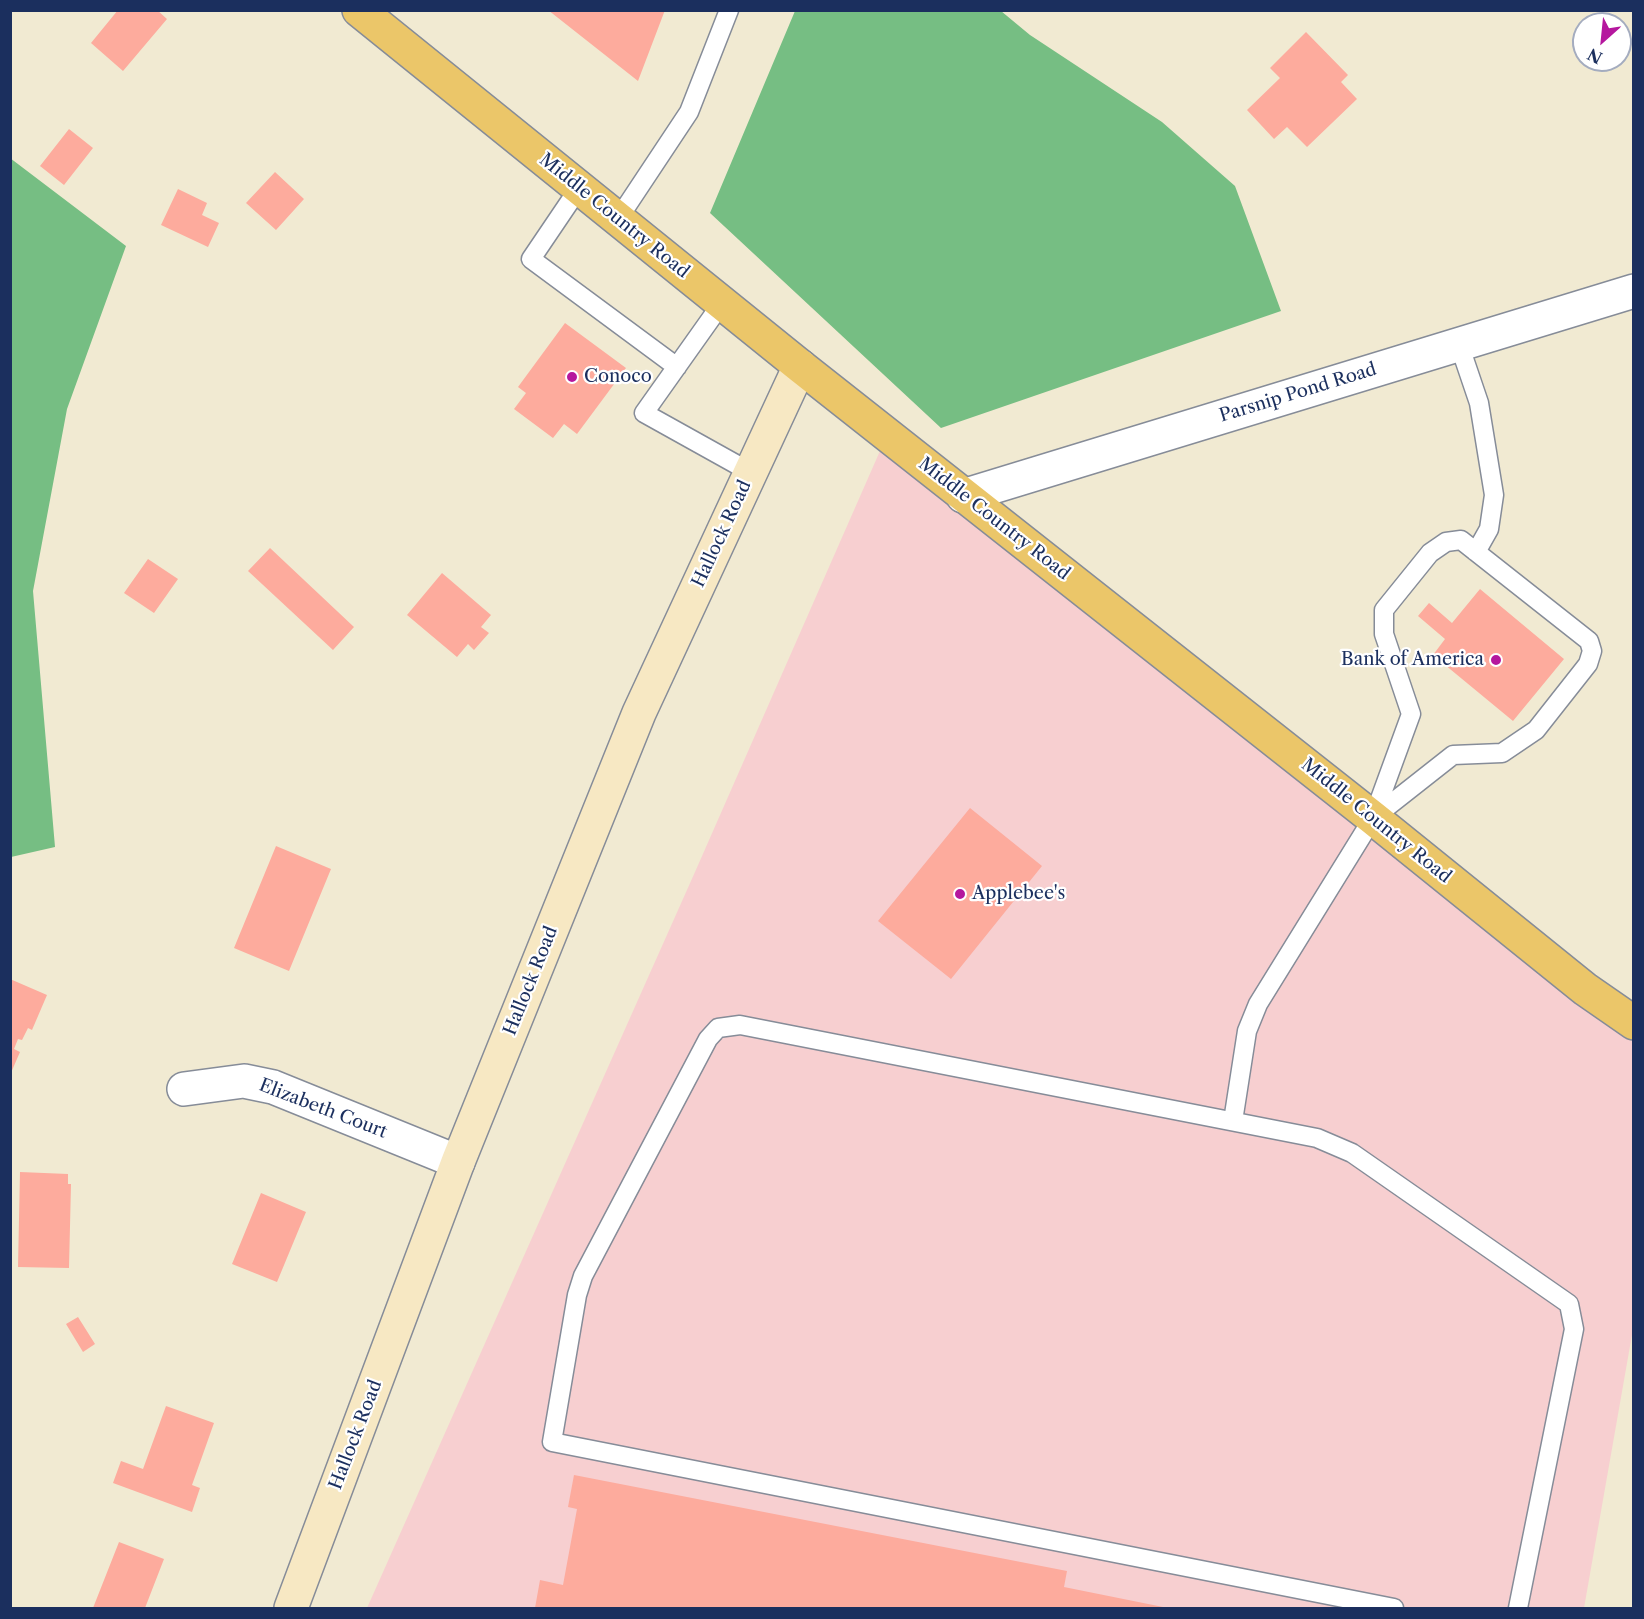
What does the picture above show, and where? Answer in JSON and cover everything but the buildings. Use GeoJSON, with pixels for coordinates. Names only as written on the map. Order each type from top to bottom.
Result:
{"type":"FeatureCollection","features":[{"type":"Feature","properties":{"kind":"main road","name":"Middle Country Road"},"geometry":{"type":"LineString","coordinates":[[359,10],[963,496],[1373,818],[1585,989],[1634,1023]]}},
{"type":"Feature","properties":{"kind":"street","name":"Parsnip Pond Road"},"geometry":{"type":"LineString","coordinates":[[963,496],[1634,291]]}},
{"type":"Feature","properties":{"kind":"street","name":"Hallock Road"},"geometry":{"type":"LineString","coordinates":[[291,1608],[458,1162],[639,713],[800,366]]}},
{"type":"Feature","properties":{"kind":"street","name":"Elizabeth Court"},"geometry":{"type":"LineString","coordinates":[[184,1089],[244,1081],[273,1086],[458,1162]]}},
{"type":"Feature","properties":{"kind":"lane"},"geometry":{"type":"LineString","coordinates":[[618,219],[689,112],[729,10]]}},
{"type":"Feature","properties":{"kind":"lane"},"geometry":{"type":"LineString","coordinates":[[579,188],[531,259],[677,367]]}},
{"type":"Feature","properties":{"kind":"lane"},"geometry":{"type":"LineString","coordinates":[[722,303],[644,413],[750,472]]}},
{"type":"Feature","properties":{"kind":"lane"},"geometry":{"type":"LineString","coordinates":[[1459,344],[1479,403],[1494,495],[1489,529],[1476,552]]}},
{"type":"Feature","properties":{"kind":"lane"},"geometry":{"type":"LineString","coordinates":[[1233,1121],[1247,1031],[1258,1004],[1373,818],[1411,714],[1384,633],[1384,610],[1430,553],[1446,542],[1461,540],[1589,641],[1592,651],[1588,664],[1536,729],[1502,753],[1453,755],[1373,818]]}},
{"type":"Feature","properties":{"kind":"lane"},"geometry":{"type":"LineString","coordinates":[[1394,1608],[552,1442],[577,1295],[583,1276],[708,1039],[718,1028],[740,1025],[1317,1138],[1352,1153],[1569,1304],[1574,1329],[1518,1608]]}},
{"type":"Feature","properties":{"kind":"shaded area"},"geometry":{"type":"Polygon","coordinates":[[[887,435],[1633,1023],[1633,1329],[1584,1608],[367,1608],[887,435]]]}},
{"type":"Feature","properties":{"kind":"green space"},"geometry":{"type":"Polygon","coordinates":[[[795,11],[1001,11],[1030,35],[1162,122],[1235,186],[1281,311],[941,428],[710,213],[795,11]]]}},
{"type":"Feature","properties":{"kind":"green space"},"geometry":{"type":"Polygon","coordinates":[[[10,158],[126,246],[67,409],[33,591],[55,847],[11,857],[10,158]]]}},
{"type":"Feature","properties":{"kind":"place","name":"Conoco"},"geometry":{"type":"Point","coordinates":[572,377]}},
{"type":"Feature","properties":{"kind":"place","name":"Bank of America"},"geometry":{"type":"Point","coordinates":[1496,660]}},
{"type":"Feature","properties":{"kind":"place","name":"Applebee's"},"geometry":{"type":"Point","coordinates":[960,894]}}]}
